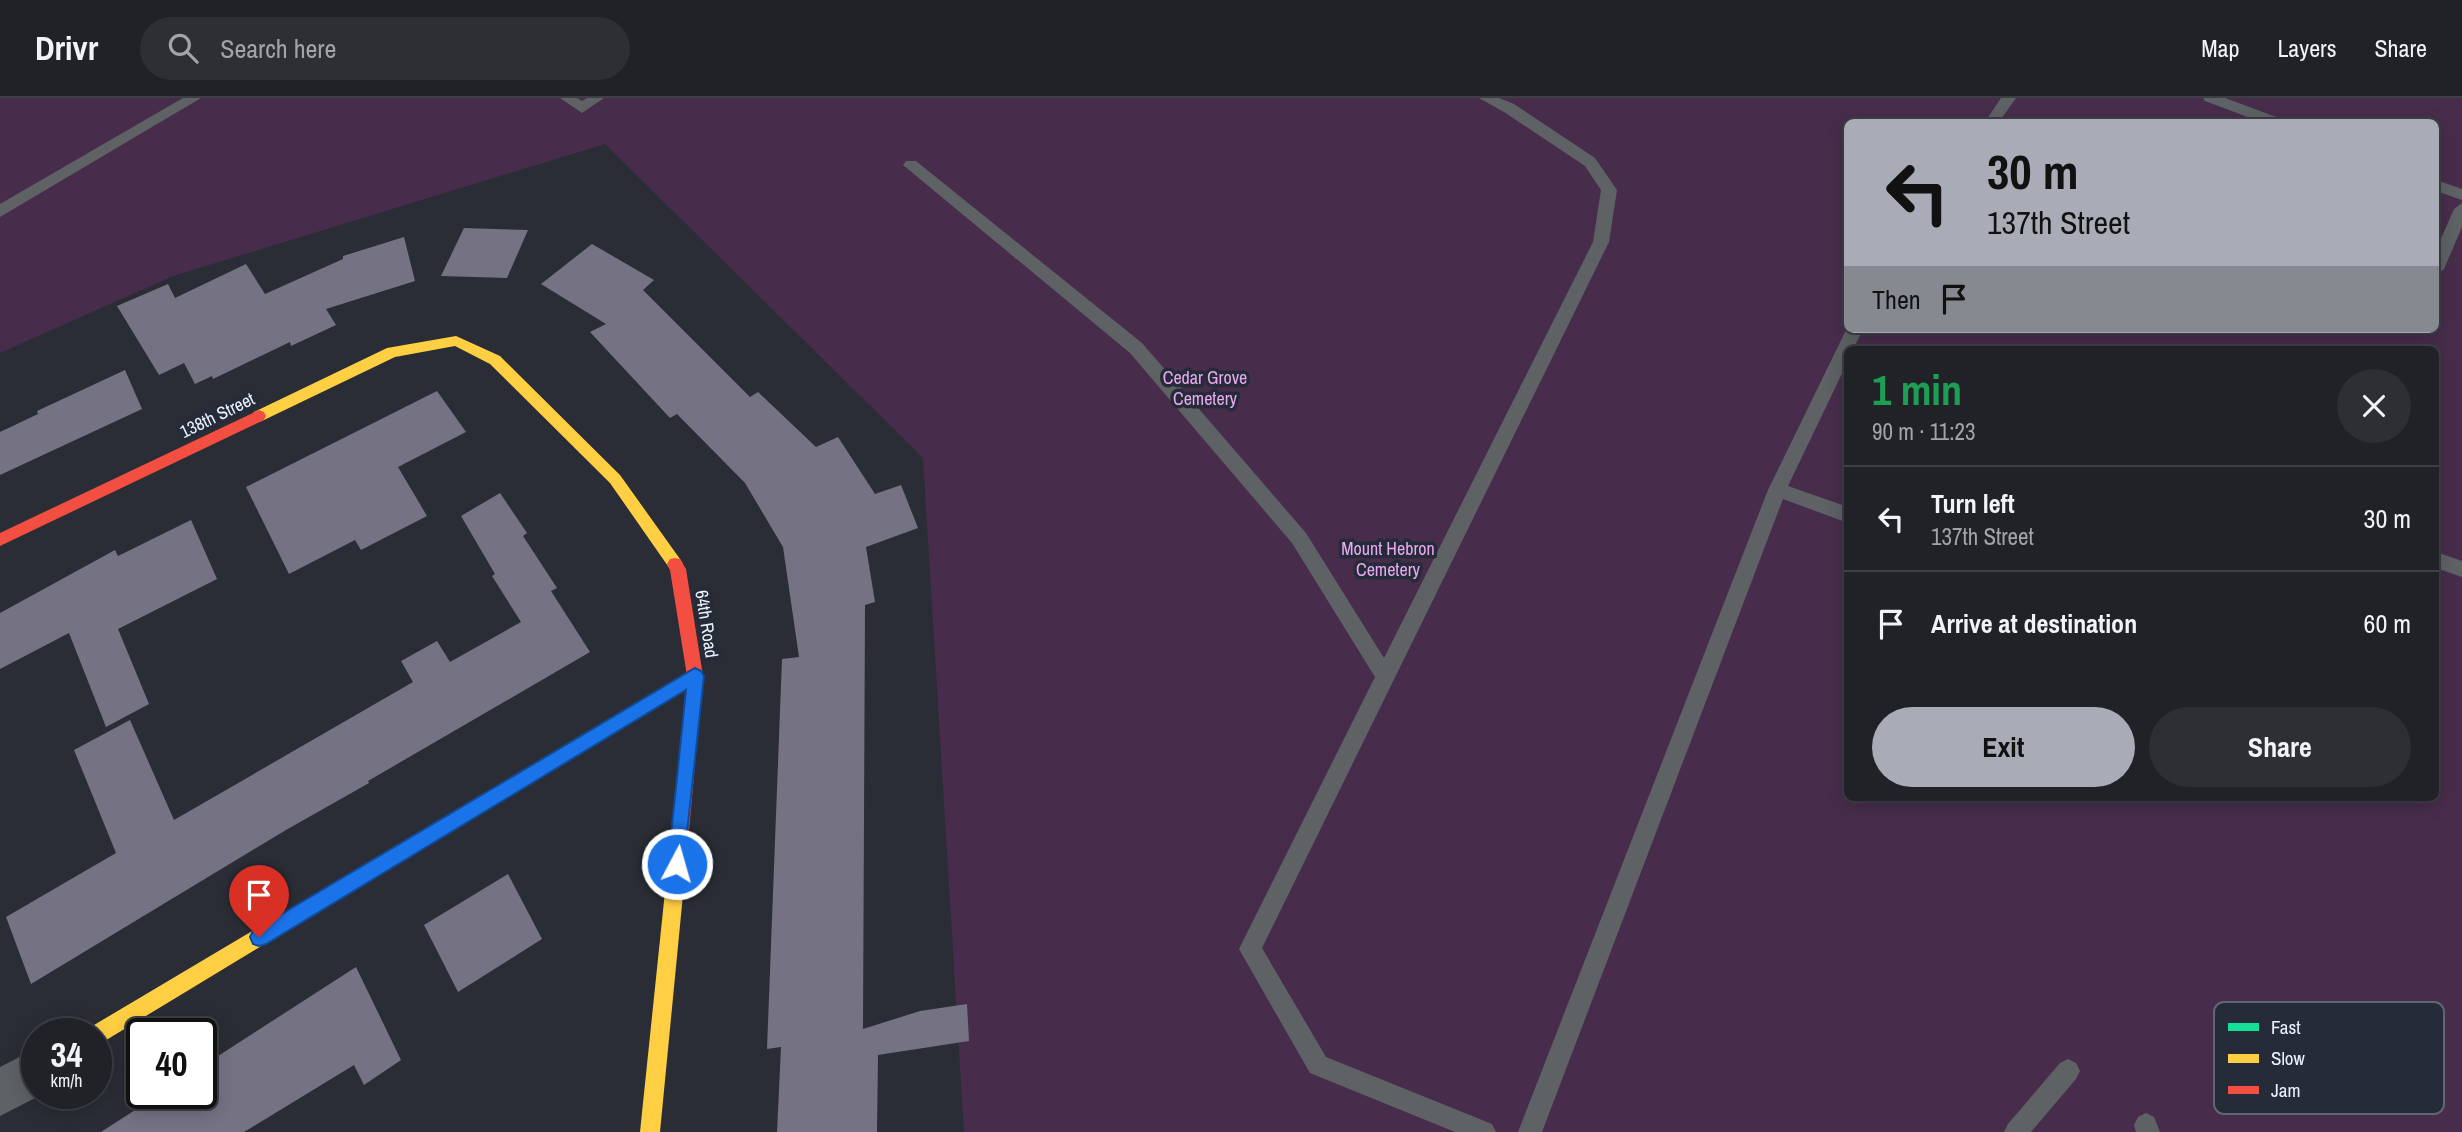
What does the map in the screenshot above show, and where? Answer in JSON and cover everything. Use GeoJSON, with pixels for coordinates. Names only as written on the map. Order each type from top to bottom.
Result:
{"type":"FeatureCollection","features":[{"type":"Feature","properties":{"kind":"street","name":"138th Street"},"geometry":{"type":"LineString","coordinates":[[0,540],[392,352],[456,341]]}},
{"type":"Feature","properties":{"kind":"street","name":"64th Road"},"geometry":{"type":"LineString","coordinates":[[456,341],[495,360],[615,479],[678,569],[695,676],[650,1132]]}},
{"type":"Feature","properties":{"kind":"street"},"geometry":{"type":"LineString","coordinates":[[112,1025],[695,676]]}},
{"type":"Feature","properties":{"kind":"street"},"geometry":{"type":"LineString","coordinates":[[0,1093],[21,1081]]}},
{"type":"Feature","properties":{"kind":"lane"},"geometry":{"type":"LineString","coordinates":[[0,212],[194,98]]}},
{"type":"Feature","properties":{"kind":"lane"},"geometry":{"type":"LineString","coordinates":[[567,98],[582,107],[597,98]]}},
{"type":"Feature","properties":{"kind":"lane"},"geometry":{"type":"LineString","coordinates":[[1484,1132],[1318,1065],[1250,949],[1601,242],[1609,190],[1590,162],[1514,103],[1486,98]]}},
{"type":"Feature","properties":{"kind":"lane"},"geometry":{"type":"LineString","coordinates":[[1994,119],[2009,98]]}},
{"type":"Feature","properties":{"kind":"lane"},"geometry":{"type":"LineString","coordinates":[[2210,98],[2266,119]]}},
{"type":"Feature","properties":{"kind":"lane"},"geometry":{"type":"LineString","coordinates":[[911,165],[1136,348],[1299,538],[1385,677]]}},
{"type":"Feature","properties":{"kind":"lane"},"geometry":{"type":"LineString","coordinates":[[2439,186],[2462,195]]}},
{"type":"Feature","properties":{"kind":"lane"},"geometry":{"type":"LineString","coordinates":[[2439,262],[2462,209]]}},
{"type":"Feature","properties":{"kind":"lane"},"geometry":{"type":"LineString","coordinates":[[1530,1132],[1777,490],[1844,352]]}},
{"type":"Feature","properties":{"kind":"lane"},"geometry":{"type":"LineString","coordinates":[[1777,490],[1844,515]]}},
{"type":"Feature","properties":{"kind":"lane"},"geometry":{"type":"LineString","coordinates":[[2439,561],[2462,569]]}},
{"type":"Feature","properties":{"kind":"lane"},"geometry":{"type":"LineString","coordinates":[[2017,1132],[2068,1071]]}},
{"type":"Feature","properties":{"kind":"green space","name":"Mount Hebron Cemetery"},"geometry":{"type":"Polygon","coordinates":[[[0,98],[2462,98],[2462,1132],[964,1132],[923,458],[605,144],[173,276],[0,353],[0,98]]]}},
{"type":"Feature","properties":{"kind":"building"},"geometry":{"type":"Polygon","coordinates":[[[464,228],[528,230],[507,278],[441,276],[464,228]]]}},
{"type":"Feature","properties":{"kind":"building"},"geometry":{"type":"Polygon","coordinates":[[[404,237],[415,281],[326,309],[336,325],[291,346],[290,342],[213,379],[212,376],[195,384],[184,363],[159,375],[117,306],[168,284],[175,298],[246,264],[265,294],[343,259],[343,256],[404,237]]]}},
{"type":"Feature","properties":{"kind":"building"},"geometry":{"type":"Polygon","coordinates":[[[592,244],[654,280],[643,290],[750,397],[758,392],[816,447],[838,437],[875,494],[901,485],[918,528],[866,547],[875,602],[865,605],[863,1029],[920,1011],[967,1004],[969,1041],[878,1055],[877,1132],[777,1132],[781,1047],[767,1049],[782,659],[799,657],[783,547],[745,483],[677,414],[670,418],[590,332],[606,324],[541,284],[592,244]]]}},
{"type":"Feature","properties":{"kind":"building"},"geometry":{"type":"Polygon","coordinates":[[[125,370],[142,409],[0,475],[0,432],[38,414],[37,411],[125,370]]]}},
{"type":"Feature","properties":{"kind":"building"},"geometry":{"type":"Polygon","coordinates":[[[437,391],[466,432],[398,467],[427,516],[361,550],[355,540],[289,574],[246,487],[437,391]]]}},
{"type":"Feature","properties":{"kind":"building"},"geometry":{"type":"Polygon","coordinates":[[[500,493],[527,533],[523,536],[557,588],[551,591],[590,652],[368,781],[369,783],[31,984],[6,917],[116,853],[74,750],[130,720],[174,820],[413,682],[401,661],[437,641],[450,662],[521,622],[492,576],[495,574],[461,516],[500,493]]]}},
{"type":"Feature","properties":{"kind":"building"},"geometry":{"type":"Polygon","coordinates":[[[191,520],[217,579],[118,629],[149,704],[106,727],[69,633],[0,669],[0,613],[115,550],[118,556],[191,520]]]}},
{"type":"Feature","properties":{"kind":"building"},"geometry":{"type":"Polygon","coordinates":[[[508,874],[542,939],[458,992],[424,925],[508,874]]]}},
{"type":"Feature","properties":{"kind":"building"},"geometry":{"type":"Polygon","coordinates":[[[356,967],[401,1060],[364,1085],[354,1065],[244,1132],[101,1132],[137,1109],[217,1109],[217,1057],[356,967]]]}},
{"type":"Feature","properties":{"kind":"traffic: fast"},"geometry":{"type":"LineString","coordinates":[[572,749],[695,676]]}},
{"type":"Feature","properties":{"kind":"traffic: slow"},"geometry":{"type":"LineString","coordinates":[[259,416],[392,352],[456,341],[495,360],[615,479],[675,564]]}},
{"type":"Feature","properties":{"kind":"traffic: slow"},"geometry":{"type":"LineString","coordinates":[[112,1025],[572,749]]}},
{"type":"Feature","properties":{"kind":"traffic: slow"},"geometry":{"type":"LineString","coordinates":[[650,1132],[678,853]]}},
{"type":"Feature","properties":{"kind":"traffic: jam"},"geometry":{"type":"LineString","coordinates":[[0,540],[259,416]]}},
{"type":"Feature","properties":{"kind":"traffic: jam"},"geometry":{"type":"LineString","coordinates":[[675,564],[695,676],[678,853]]}},
{"type":"Feature","properties":{"kind":"route"},"geometry":{"type":"LineString","coordinates":[[259,937],[695,676],[677,864]]}},
{"type":"Feature","properties":{"kind":"park label","name":"Cedar Grove Cemetery"},"geometry":{"type":"Point","coordinates":[1205,387]}}]}
